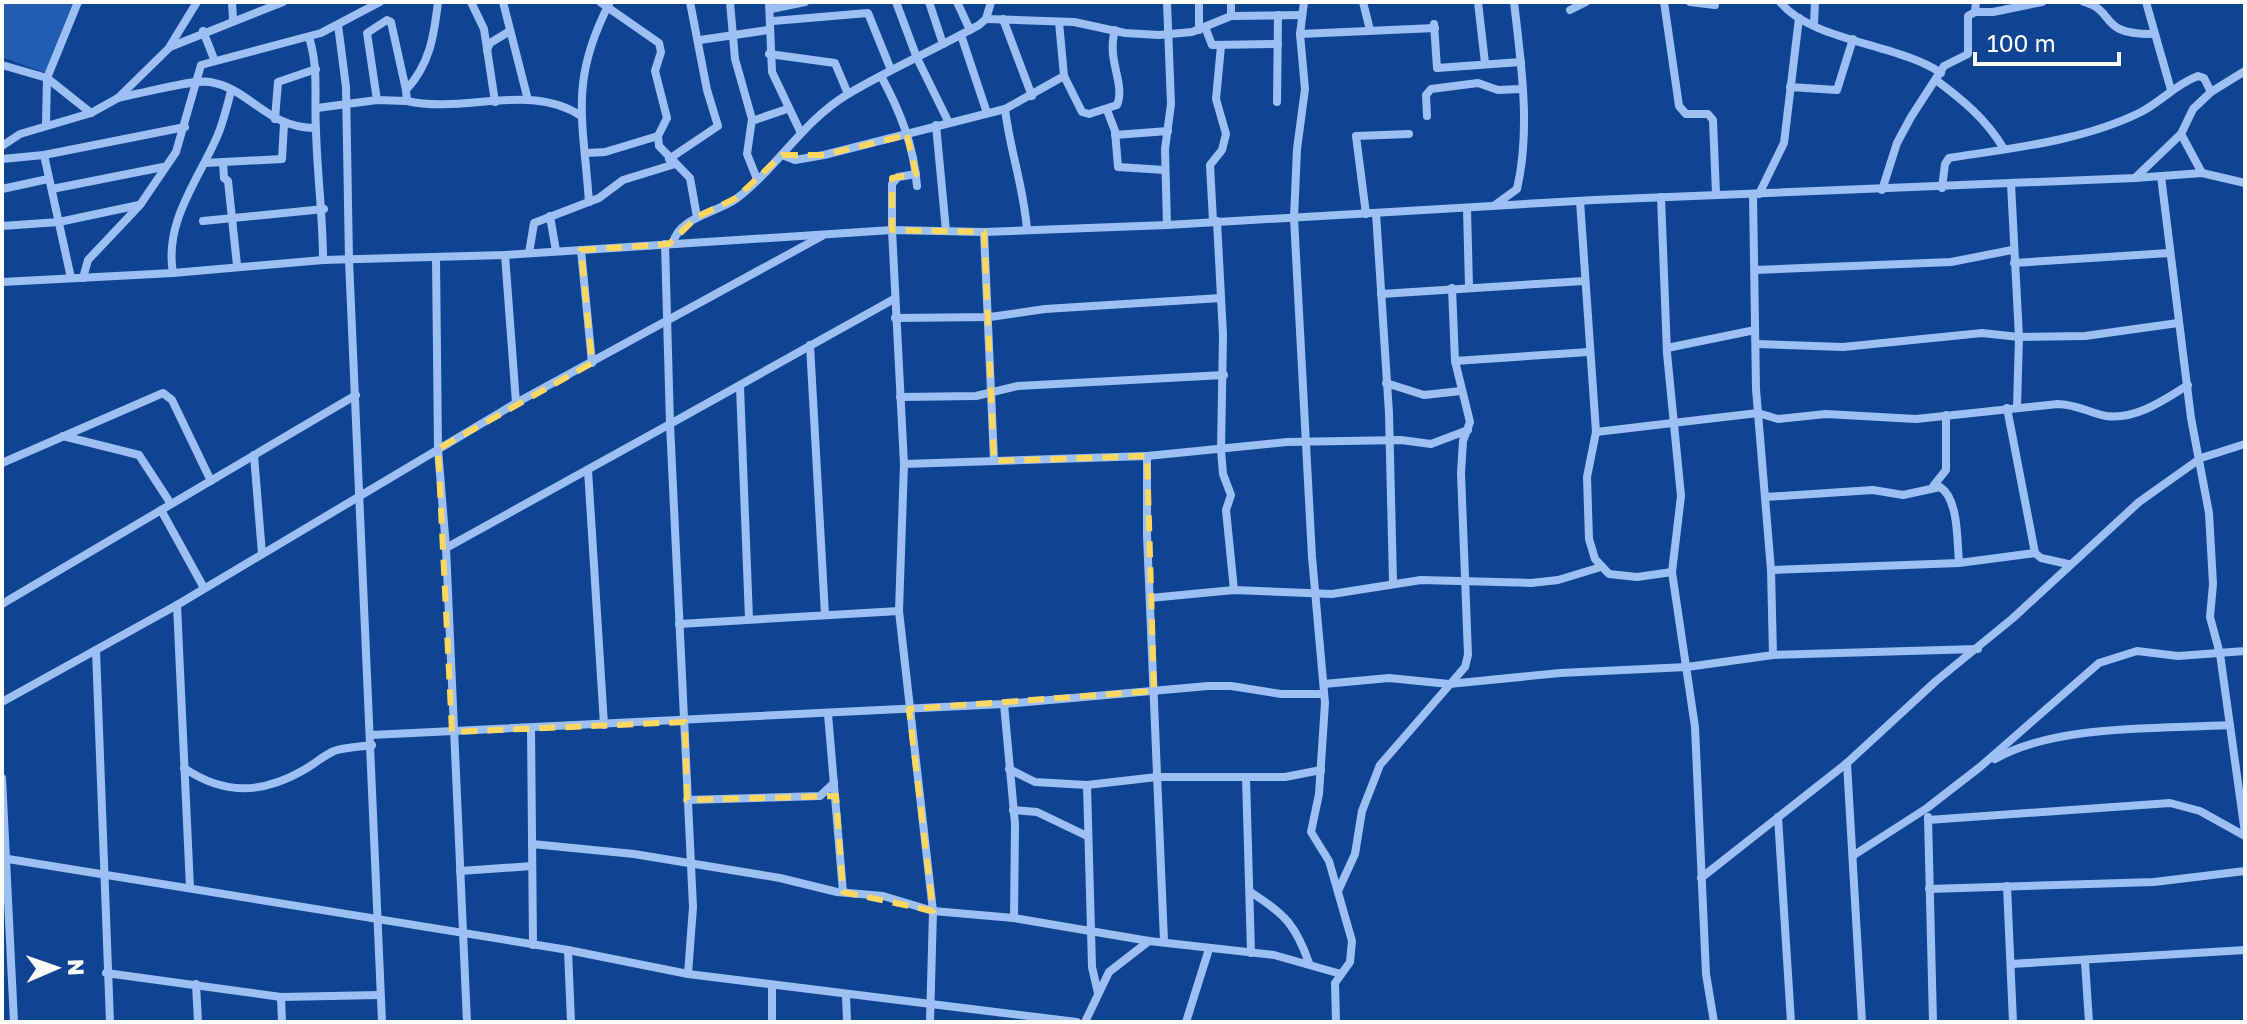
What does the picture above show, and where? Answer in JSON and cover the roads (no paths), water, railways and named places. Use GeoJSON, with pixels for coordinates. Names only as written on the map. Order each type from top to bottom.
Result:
{"type":"FeatureCollection","features":[{"type":"Feature","properties":{"kind":"street"},"geometry":{"type":"LineString","coordinates":[[46,123],[47,78],[78,2]]}},
{"type":"Feature","properties":{"kind":"street"},"geometry":{"type":"LineString","coordinates":[[2,146],[46,123],[91,113],[118,98],[170,47],[197,2]]}},
{"type":"Feature","properties":{"kind":"street"},"geometry":{"type":"LineString","coordinates":[[232,2],[233,19]]}},
{"type":"Feature","properties":{"kind":"street"},"geometry":{"type":"LineString","coordinates":[[170,47],[233,19],[283,2]]}},
{"type":"Feature","properties":{"kind":"street"},"geometry":{"type":"LineString","coordinates":[[83,278],[88,260],[140,205],[176,152],[201,65],[214,59],[309,37],[380,2]]}},
{"type":"Feature","properties":{"kind":"street"},"geometry":{"type":"LineString","coordinates":[[406,90],[427,60],[438,2]]}},
{"type":"Feature","properties":{"kind":"street"},"geometry":{"type":"LineString","coordinates":[[471,2],[481,20],[495,102]]}},
{"type":"Feature","properties":{"kind":"street"},"geometry":{"type":"LineString","coordinates":[[503,2],[528,100]]}},
{"type":"Feature","properties":{"kind":"street"},"geometry":{"type":"LineString","coordinates":[[529,253],[534,223],[589,202],[623,180],[672,162],[718,126],[707,90],[700,40],[690,2]]}},
{"type":"Feature","properties":{"kind":"street"},"geometry":{"type":"LineString","coordinates":[[730,2],[740,83],[752,121],[746,150],[757,179]]}},
{"type":"Feature","properties":{"kind":"street"},"geometry":{"type":"LineString","coordinates":[[801,133],[775,82],[769,54],[770,6],[805,2]]}},
{"type":"Feature","properties":{"kind":"street"},"geometry":{"type":"LineString","coordinates":[[896,2],[917,58],[948,121]]}},
{"type":"Feature","properties":{"kind":"street"},"geometry":{"type":"LineString","coordinates":[[929,2],[943,44]]}},
{"type":"Feature","properties":{"kind":"street"},"geometry":{"type":"LineString","coordinates":[[957,2],[970,30]]}},
{"type":"Feature","properties":{"kind":"street"},"geometry":{"type":"LineString","coordinates":[[986,19],[991,2]]}},
{"type":"Feature","properties":{"kind":"street"},"geometry":{"type":"LineString","coordinates":[[1167,2],[1171,104],[1165,170],[1167,225]]}},
{"type":"Feature","properties":{"kind":"street"},"geometry":{"type":"LineString","coordinates":[[1199,2],[1202,28],[1209,42],[1221,46],[1278,44]]}},
{"type":"Feature","properties":{"kind":"street"},"geometry":{"type":"LineString","coordinates":[[1231,2],[1231,16]]}},
{"type":"Feature","properties":{"kind":"street"},"geometry":{"type":"LineString","coordinates":[[1304,2],[1300,34],[1305,89],[1297,149],[1294,218],[1324,689],[1321,770],[1311,835],[1329,861],[1352,941],[1350,962],[1334,985],[1336,1022]]}},
{"type":"Feature","properties":{"kind":"street"},"geometry":{"type":"LineString","coordinates":[[1363,2],[1370,30]]}},
{"type":"Feature","properties":{"kind":"street"},"geometry":{"type":"LineString","coordinates":[[1478,2],[1485,63]]}},
{"type":"Feature","properties":{"kind":"street"},"geometry":{"type":"LineString","coordinates":[[1492,207],[1517,189],[1524,154],[1521,62],[1514,2]]}},
{"type":"Feature","properties":{"kind":"street"},"geometry":{"type":"LineString","coordinates":[[1570,10],[1586,2]]}},
{"type":"Feature","properties":{"kind":"street"},"geometry":{"type":"LineString","coordinates":[[1664,2],[1679,106],[1686,114],[1708,114],[1713,120],[1716,194]]}},
{"type":"Feature","properties":{"kind":"street"},"geometry":{"type":"LineString","coordinates":[[1690,2],[1715,5]]}},
{"type":"Feature","properties":{"kind":"street"},"geometry":{"type":"LineString","coordinates":[[1780,2],[1799,18],[1853,39],[1917,58],[1981,116],[2004,149]]}},
{"type":"Feature","properties":{"kind":"street"},"geometry":{"type":"LineString","coordinates":[[1814,24],[1815,2]]}},
{"type":"Feature","properties":{"kind":"street"},"geometry":{"type":"LineString","coordinates":[[1882,190],[1897,143],[1939,76],[1948,63],[1968,54],[1968,16],[1976,7],[1993,12],[2042,2]]}},
{"type":"Feature","properties":{"kind":"street"},"geometry":{"type":"LineString","coordinates":[[2084,2],[2096,7],[2117,30],[2127,35],[2154,34]]}},
{"type":"Feature","properties":{"kind":"street"},"geometry":{"type":"LineString","coordinates":[[2146,2],[2171,90]]}},
{"type":"Feature","properties":{"kind":"street"},"geometry":{"type":"LineString","coordinates":[[589,202],[581,116],[583,66],[606,3],[650,34],[660,46],[655,67],[667,118],[658,136],[660,148],[690,178],[697,217]]}},
{"type":"Feature","properties":{"kind":"street"},"geometry":{"type":"LineString","coordinates":[[700,40],[770,26],[868,13],[891,70]]}},
{"type":"Feature","properties":{"kind":"street"},"geometry":{"type":"LineString","coordinates":[[1277,102],[1278,15]]}},
{"type":"Feature","properties":{"kind":"street"},"geometry":{"type":"LineString","coordinates":[[688,974],[693,907],[670,424],[667,321],[669,244],[677,232],[697,217],[730,203],[801,133],[848,94],[986,19],[1059,22],[1166,35],[1202,28],[1231,16],[1301,15]]}},
{"type":"Feature","properties":{"kind":"street"},"geometry":{"type":"LineString","coordinates":[[1773,655],[1771,570],[1758,413],[1756,194],[1784,143],[1799,18]]}},
{"type":"Feature","properties":{"kind":"street"},"geometry":{"type":"LineString","coordinates":[[1003,19],[1032,96]]}},
{"type":"Feature","properties":{"kind":"street"},"geometry":{"type":"LineString","coordinates":[[377,100],[366,34],[387,20],[391,22],[407,101]]}},
{"type":"Feature","properties":{"kind":"street"},"geometry":{"type":"LineString","coordinates":[[1059,22],[1064,76],[1082,112],[1107,110],[1120,100],[1110,49],[1115,30]]}},
{"type":"Feature","properties":{"kind":"street"},"geometry":{"type":"LineString","coordinates":[[338,25],[346,105],[349,260],[362,493],[382,1022]]}},
{"type":"Feature","properties":{"kind":"street"},"geometry":{"type":"LineString","coordinates":[[1300,34],[1434,25],[1437,68],[1521,62]]}},
{"type":"Feature","properties":{"kind":"street"},"geometry":{"type":"LineString","coordinates":[[203,31],[214,59]]}},
{"type":"Feature","properties":{"kind":"street"},"geometry":{"type":"LineString","coordinates":[[487,50],[490,43],[510,31]]}},
{"type":"Feature","properties":{"kind":"street"},"geometry":{"type":"LineString","coordinates":[[961,35],[987,113]]}},
{"type":"Feature","properties":{"kind":"street"},"geometry":{"type":"LineString","coordinates":[[309,37],[316,69],[315,128],[324,209],[323,260]]}},
{"type":"Feature","properties":{"kind":"street"},"geometry":{"type":"LineString","coordinates":[[1790,87],[1837,90],[1853,39]]}},
{"type":"Feature","properties":{"kind":"street"},"geometry":{"type":"LineString","coordinates":[[1221,46],[1216,91],[1226,134],[1222,150],[1210,165],[1224,375],[1221,450],[1223,474],[1231,495],[1226,510],[1234,590]]}},
{"type":"Feature","properties":{"kind":"street"},"geometry":{"type":"LineString","coordinates":[[769,54],[835,63],[848,94]]}},
{"type":"Feature","properties":{"kind":"street"},"geometry":{"type":"LineString","coordinates":[[2,65],[47,78],[91,113]]}},
{"type":"Feature","properties":{"kind":"street"},"geometry":{"type":"LineString","coordinates":[[275,119],[279,80],[316,69]]}},
{"type":"Feature","properties":{"kind":"street"},"geometry":{"type":"LineString","coordinates":[[2135,178],[2181,134],[2191,111],[2211,92],[2245,71]]}},
{"type":"Feature","properties":{"kind":"street"},"geometry":{"type":"LineString","coordinates":[[881,76],[899,108],[917,186]]}},
{"type":"Feature","properties":{"kind":"street"},"geometry":{"type":"LineString","coordinates":[[782,155],[794,160],[815,157],[1005,109],[1064,76]]}},
{"type":"Feature","properties":{"kind":"street"},"geometry":{"type":"LineString","coordinates":[[1942,188],[1945,164],[1949,158],[2026,147],[2117,122],[2140,112],[2198,76],[2204,78],[2211,92]]}},
{"type":"Feature","properties":{"kind":"street"},"geometry":{"type":"LineString","coordinates":[[118,98],[213,82],[284,124],[315,128]]}},
{"type":"Feature","properties":{"kind":"street"},"geometry":{"type":"LineString","coordinates":[[1427,116],[1426,95],[1431,89],[1478,83],[1498,90],[1522,89]]}},
{"type":"Feature","properties":{"kind":"street"},"geometry":{"type":"LineString","coordinates":[[173,273],[170,255],[173,232],[217,138],[231,91]]}},
{"type":"Feature","properties":{"kind":"street"},"geometry":{"type":"LineString","coordinates":[[317,108],[377,100],[420,104],[528,100],[556,102],[581,116]]}},
{"type":"Feature","properties":{"kind":"street"},"geometry":{"type":"LineString","coordinates":[[752,121],[787,109]]}},
{"type":"Feature","properties":{"kind":"street"},"geometry":{"type":"LineString","coordinates":[[1005,109],[1009,141],[1021,179],[1027,230]]}},
{"type":"Feature","properties":{"kind":"street"},"geometry":{"type":"LineString","coordinates":[[1107,110],[1115,135],[1118,167],[1165,170]]}},
{"type":"Feature","properties":{"kind":"street"},"geometry":{"type":"LineString","coordinates":[[205,163],[282,159],[284,124]]}},
{"type":"Feature","properties":{"kind":"street"},"geometry":{"type":"LineString","coordinates":[[936,125],[946,231]]}},
{"type":"Feature","properties":{"kind":"street"},"geometry":{"type":"LineString","coordinates":[[2,159],[44,155],[185,127]]}},
{"type":"Feature","properties":{"kind":"street"},"geometry":{"type":"LineString","coordinates":[[1115,135],[1168,131]]}},
{"type":"Feature","properties":{"kind":"street"},"geometry":{"type":"LineString","coordinates":[[1366,214],[1356,136],[1409,134]]}},
{"type":"Feature","properties":{"kind":"street"},"geometry":{"type":"LineString","coordinates":[[2181,134],[2202,173]]}},
{"type":"Feature","properties":{"kind":"street"},"geometry":{"type":"LineString","coordinates":[[586,153],[605,152],[658,136]]}},
{"type":"Feature","properties":{"kind":"street"},"geometry":{"type":"LineString","coordinates":[[44,155],[71,278]]}},
{"type":"Feature","properties":{"kind":"street"},"geometry":{"type":"LineString","coordinates":[[223,162],[237,265]]}},
{"type":"Feature","properties":{"kind":"street"},"geometry":{"type":"LineString","coordinates":[[52,189],[163,167]]}},
{"type":"Feature","properties":{"kind":"street"},"geometry":{"type":"LineString","coordinates":[[2,282],[173,273],[237,265],[505,255],[892,230],[984,232],[1167,225],[1716,194],[1942,188],[2202,173],[2245,183]]}},
{"type":"Feature","properties":{"kind":"street"},"geometry":{"type":"LineString","coordinates":[[916,174],[898,177],[892,184],[892,230],[904,464],[899,611],[933,911],[930,1022]]}},
{"type":"Feature","properties":{"kind":"street"},"geometry":{"type":"LineString","coordinates":[[2161,176],[2178,323],[2201,458],[2211,540],[2213,584],[2210,617],[2220,654],[2245,835]]}},
{"type":"Feature","properties":{"kind":"street"},"geometry":{"type":"LineString","coordinates":[[2,189],[48,179]]}},
{"type":"Feature","properties":{"kind":"street"},"geometry":{"type":"LineString","coordinates":[[2011,184],[2012,250],[2019,337],[2017,407]]}},
{"type":"Feature","properties":{"kind":"street"},"geometry":{"type":"LineString","coordinates":[[1661,197],[1667,348],[1681,496],[1672,572],[1695,727],[1706,974],[1714,1022]]}},
{"type":"Feature","properties":{"kind":"street"},"geometry":{"type":"LineString","coordinates":[[1580,201],[1596,432],[1586,497],[1589,539],[1601,567],[1609,574],[1628,577],[1672,572]]}},
{"type":"Feature","properties":{"kind":"street"},"geometry":{"type":"LineString","coordinates":[[2,226],[59,222],[140,205]]}},
{"type":"Feature","properties":{"kind":"street"},"geometry":{"type":"LineString","coordinates":[[1467,208],[1469,287]]}},
{"type":"Feature","properties":{"kind":"street"},"geometry":{"type":"LineString","coordinates":[[203,221],[324,209]]}},
{"type":"Feature","properties":{"kind":"street"},"geometry":{"type":"LineString","coordinates":[[1376,213],[1389,440],[1393,582]]}},
{"type":"Feature","properties":{"kind":"street"},"geometry":{"type":"LineString","coordinates":[[550,216],[556,251]]}},
{"type":"Feature","properties":{"kind":"street"},"geometry":{"type":"LineString","coordinates":[[984,232],[994,461]]}},
{"type":"Feature","properties":{"kind":"street"},"geometry":{"type":"LineString","coordinates":[[2,702],[177,605],[516,403],[827,234]]}},
{"type":"Feature","properties":{"kind":"street"},"geometry":{"type":"LineString","coordinates":[[581,250],[592,363]]}},
{"type":"Feature","properties":{"kind":"street"},"geometry":{"type":"LineString","coordinates":[[1755,270],[1951,262],[2012,250]]}},
{"type":"Feature","properties":{"kind":"street"},"geometry":{"type":"LineString","coordinates":[[2014,263],[2169,253]]}},
{"type":"Feature","properties":{"kind":"street"},"geometry":{"type":"LineString","coordinates":[[505,255],[516,403]]}},
{"type":"Feature","properties":{"kind":"street"},"geometry":{"type":"LineString","coordinates":[[436,258],[438,449],[446,548],[467,1022]]}},
{"type":"Feature","properties":{"kind":"street"},"geometry":{"type":"LineString","coordinates":[[1381,294],[1584,281]]}},
{"type":"Feature","properties":{"kind":"street"},"geometry":{"type":"LineString","coordinates":[[1337,892],[1355,854],[1362,811],[1380,765],[1465,667],[1468,655],[1461,473],[1469,414],[1455,361],[1452,288]]}},
{"type":"Feature","properties":{"kind":"street"},"geometry":{"type":"LineString","coordinates":[[895,318],[990,317],[1045,309],[1221,298]]}},
{"type":"Feature","properties":{"kind":"street"},"geometry":{"type":"LineString","coordinates":[[446,548],[894,299]]}},
{"type":"Feature","properties":{"kind":"street"},"geometry":{"type":"LineString","coordinates":[[1756,344],[1843,347],[1982,333],[2019,337],[2085,336],[2178,323]]}},
{"type":"Feature","properties":{"kind":"street"},"geometry":{"type":"LineString","coordinates":[[1667,348],[1755,330]]}},
{"type":"Feature","properties":{"kind":"street"},"geometry":{"type":"LineString","coordinates":[[810,345],[825,615]]}},
{"type":"Feature","properties":{"kind":"street"},"geometry":{"type":"LineString","coordinates":[[1455,361],[1589,352]]}},
{"type":"Feature","properties":{"kind":"street"},"geometry":{"type":"LineString","coordinates":[[900,397],[976,396],[1018,386],[1224,375]]}},
{"type":"Feature","properties":{"kind":"street"},"geometry":{"type":"LineString","coordinates":[[1386,383],[1421,394],[1461,391]]}},
{"type":"Feature","properties":{"kind":"street"},"geometry":{"type":"LineString","coordinates":[[1596,432],[1758,413],[1786,419],[1826,414],[1907,419],[2068,404],[2102,415],[2128,415],[2147,409],[2188,385]]}},
{"type":"Feature","properties":{"kind":"street"},"geometry":{"type":"LineString","coordinates":[[740,387],[749,619]]}},
{"type":"Feature","properties":{"kind":"street"},"geometry":{"type":"LineString","coordinates":[[2,463],[163,393],[172,400],[211,481]]}},
{"type":"Feature","properties":{"kind":"street"},"geometry":{"type":"LineString","coordinates":[[2,604],[356,395]]}},
{"type":"Feature","properties":{"kind":"street"},"geometry":{"type":"LineString","coordinates":[[2007,408],[2017,443],[2035,553],[2041,558],[2068,564]]}},
{"type":"Feature","properties":{"kind":"street"},"geometry":{"type":"LineString","coordinates":[[1765,497],[1873,490],[1903,495],[1933,486],[1946,470],[1946,415]]}},
{"type":"Feature","properties":{"kind":"street"},"geometry":{"type":"LineString","coordinates":[[904,464],[1147,456],[1306,443],[1389,440],[1440,444],[1468,430]]}},
{"type":"Feature","properties":{"kind":"street"},"geometry":{"type":"LineString","coordinates":[[62,436],[139,455],[171,504]]}},
{"type":"Feature","properties":{"kind":"street"},"geometry":{"type":"LineString","coordinates":[[1701,878],[1847,763],[2139,502],[2201,458],[2245,444]]}},
{"type":"Feature","properties":{"kind":"street"},"geometry":{"type":"LineString","coordinates":[[254,455],[262,554]]}},
{"type":"Feature","properties":{"kind":"street"},"geometry":{"type":"LineString","coordinates":[[1147,456],[1164,941]]}},
{"type":"Feature","properties":{"kind":"street"},"geometry":{"type":"LineString","coordinates":[[588,470],[604,725]]}},
{"type":"Feature","properties":{"kind":"street"},"geometry":{"type":"LineString","coordinates":[[1933,486],[1949,494],[1959,563]]}},
{"type":"Feature","properties":{"kind":"street"},"geometry":{"type":"LineString","coordinates":[[161,510],[204,588]]}},
{"type":"Feature","properties":{"kind":"street"},"geometry":{"type":"LineString","coordinates":[[1771,570],[1959,563],[2035,553]]}},
{"type":"Feature","properties":{"kind":"street"},"geometry":{"type":"LineString","coordinates":[[1150,598],[1234,590],[1316,595],[1393,582],[1539,582],[1601,567]]}},
{"type":"Feature","properties":{"kind":"street"},"geometry":{"type":"LineString","coordinates":[[177,605],[190,888]]}},
{"type":"Feature","properties":{"kind":"street"},"geometry":{"type":"LineString","coordinates":[[679,624],[899,611]]}},
{"type":"Feature","properties":{"kind":"street"},"geometry":{"type":"LineString","coordinates":[[184,768],[216,786],[242,791],[263,788],[303,771],[330,753],[371,740],[452,732],[1004,704],[1231,686],[1271,693],[1324,689],[1389,678],[1449,684],[1546,674],[1687,667],[1773,655],[1978,649]]}},
{"type":"Feature","properties":{"kind":"street"},"geometry":{"type":"LineString","coordinates":[[96,650],[110,1022]]}},
{"type":"Feature","properties":{"kind":"street"},"geometry":{"type":"LineString","coordinates":[[1854,855],[1927,808],[1980,767],[2056,703],[2086,671],[2115,656],[2137,651],[2178,656],[2245,651]]}},
{"type":"Feature","properties":{"kind":"street"},"geometry":{"type":"LineString","coordinates":[[1004,704],[1013,810],[1014,918]]}},
{"type":"Feature","properties":{"kind":"street"},"geometry":{"type":"LineString","coordinates":[[828,714],[843,892]]}},
{"type":"Feature","properties":{"kind":"street"},"geometry":{"type":"LineString","coordinates":[[1980,767],[2021,744],[2040,738],[2230,725]]}},
{"type":"Feature","properties":{"kind":"street"},"geometry":{"type":"LineString","coordinates":[[531,728],[533,945]]}},
{"type":"Feature","properties":{"kind":"street"},"geometry":{"type":"LineString","coordinates":[[1847,763],[1862,1022]]}},
{"type":"Feature","properties":{"kind":"street"},"geometry":{"type":"LineString","coordinates":[[1009,769],[1035,782],[1087,785],[1157,777],[1285,777],[1321,770]]}},
{"type":"Feature","properties":{"kind":"street"},"geometry":{"type":"LineString","coordinates":[[1246,777],[1252,893],[1251,953]]}},
{"type":"Feature","properties":{"kind":"street"},"geometry":{"type":"LineString","coordinates":[[2,778],[14,1022]]}},
{"type":"Feature","properties":{"kind":"street"},"geometry":{"type":"LineString","coordinates":[[687,800],[820,796],[835,782]]}},
{"type":"Feature","properties":{"kind":"street"},"geometry":{"type":"LineString","coordinates":[[1087,785],[1093,980],[1098,993]]}},
{"type":"Feature","properties":{"kind":"street"},"geometry":{"type":"LineString","coordinates":[[1928,820],[2170,803],[2200,811],[2245,835]]}},
{"type":"Feature","properties":{"kind":"street"},"geometry":{"type":"LineString","coordinates":[[1927,808],[1933,1022]]}},
{"type":"Feature","properties":{"kind":"street"},"geometry":{"type":"LineString","coordinates":[[1013,810],[1037,812],[1087,836]]}},
{"type":"Feature","properties":{"kind":"street"},"geometry":{"type":"LineString","coordinates":[[1778,817],[1791,1022]]}},
{"type":"Feature","properties":{"kind":"street"},"geometry":{"type":"LineString","coordinates":[[532,844],[805,882],[843,892],[883,896],[933,911],[1014,918],[1149,941],[1251,953],[1309,963],[1341,974]]}},
{"type":"Feature","properties":{"kind":"street"},"geometry":{"type":"LineString","coordinates":[[4,858],[464,936],[568,950],[688,974],[1077,1022]]}},
{"type":"Feature","properties":{"kind":"street"},"geometry":{"type":"LineString","coordinates":[[460,871],[532,866]]}},
{"type":"Feature","properties":{"kind":"street"},"geometry":{"type":"LineString","coordinates":[[1929,889],[2154,882],[2245,871]]}},
{"type":"Feature","properties":{"kind":"street"},"geometry":{"type":"LineString","coordinates":[[2007,886],[2013,1022]]}},
{"type":"Feature","properties":{"kind":"street"},"geometry":{"type":"LineString","coordinates":[[1252,893],[1274,907],[1293,926],[1309,963]]}},
{"type":"Feature","properties":{"kind":"street"},"geometry":{"type":"LineString","coordinates":[[1085,1022],[1096,1005],[1098,993],[1109,972],[1149,941]]}},
{"type":"Feature","properties":{"kind":"street"},"geometry":{"type":"LineString","coordinates":[[1186,1022],[1209,949]]}},
{"type":"Feature","properties":{"kind":"street"},"geometry":{"type":"LineString","coordinates":[[568,950],[571,1022]]}},
{"type":"Feature","properties":{"kind":"street"},"geometry":{"type":"LineString","coordinates":[[2011,964],[2085,962],[2245,950]]}},
{"type":"Feature","properties":{"kind":"street"},"geometry":{"type":"LineString","coordinates":[[2085,962],[2089,1022]]}},
{"type":"Feature","properties":{"kind":"street"},"geometry":{"type":"LineString","coordinates":[[106,973],[281,997],[380,995]]}},
{"type":"Feature","properties":{"kind":"street"},"geometry":{"type":"LineString","coordinates":[[196,984],[198,1022]]}},
{"type":"Feature","properties":{"kind":"street"},"geometry":{"type":"LineString","coordinates":[[772,985],[772,1022]]}},
{"type":"Feature","properties":{"kind":"street"},"geometry":{"type":"LineString","coordinates":[[846,994],[847,1022]]}},
{"type":"Feature","properties":{"kind":"street"},"geometry":{"type":"LineString","coordinates":[[281,997],[282,1022]]}}]}
